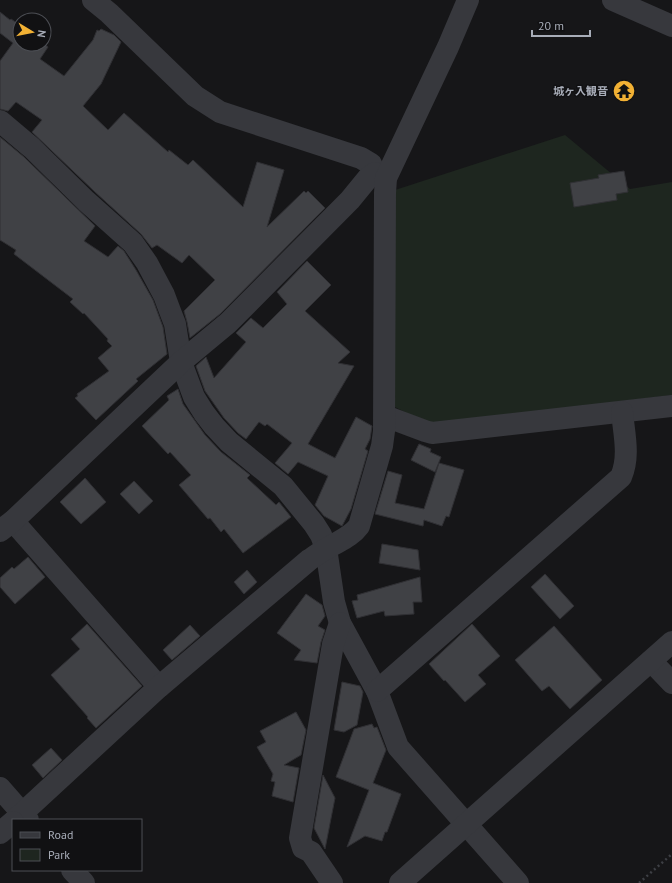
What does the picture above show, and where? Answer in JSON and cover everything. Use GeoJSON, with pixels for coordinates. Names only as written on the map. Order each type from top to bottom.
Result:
{"type":"FeatureCollection","features":[{"type":"Feature","properties":{"kind":"street"},"geometry":{"type":"LineString","coordinates":[[0,788],[20,819],[159,686],[309,560],[326,548],[354,532],[359,526],[382,446],[385,416],[385,192],[381,175],[371,164],[361,158],[220,112],[195,96],[110,13],[93,0]]}},
{"type":"Feature","properties":{"kind":"street"},"geometry":{"type":"LineString","coordinates":[[159,686],[7,526],[181,362],[228,323],[350,200],[368,178],[381,175],[448,47],[468,0]]}},
{"type":"Feature","properties":{"kind":"street"},"geometry":{"type":"LineString","coordinates":[[613,0],[672,26]]}},
{"type":"Feature","properties":{"kind":"street"},"geometry":{"type":"LineString","coordinates":[[0,121],[32,148],[86,201],[133,243],[147,263],[175,324],[181,362],[194,397],[214,426],[229,442],[286,490],[314,524],[321,535],[326,548],[334,602],[340,623],[377,691],[398,747],[518,883]]}},
{"type":"Feature","properties":{"kind":"street"},"geometry":{"type":"LineString","coordinates":[[385,416],[432,433],[672,406]]}},
{"type":"Feature","properties":{"kind":"street"},"geometry":{"type":"LineString","coordinates":[[377,691],[621,477],[626,467],[627,455],[622,412]]}},
{"type":"Feature","properties":{"kind":"street"},"geometry":{"type":"LineString","coordinates":[[332,883],[311,852],[303,848],[300,838],[333,644],[340,623]]}},
{"type":"Feature","properties":{"kind":"street"},"geometry":{"type":"LineString","coordinates":[[400,883],[672,642]]}},
{"type":"Feature","properties":{"kind":"street"},"geometry":{"type":"LineString","coordinates":[[651,661],[672,683]]}},
{"type":"Feature","properties":{"kind":"street"},"geometry":{"type":"LineString","coordinates":[[0,833],[12,825]]}},
{"type":"Feature","properties":{"kind":"street"},"geometry":{"type":"LineString","coordinates":[[73,871],[84,883]]}},
{"type":"Feature","properties":{"kind":"path"},"geometry":{"type":"LineString","coordinates":[[639,883],[672,854]]}},
{"type":"Feature","properties":{"kind":"green space"},"geometry":{"type":"Polygon","coordinates":[[[565,135],[630,189],[672,182],[672,395],[430,425],[393,406],[392,191],[565,135]]]}},
{"type":"Feature","properties":{"kind":"building"},"geometry":{"type":"Polygon","coordinates":[[[0,12],[10,20],[12,20],[12,42],[0,33],[0,12]]]}},
{"type":"Feature","properties":{"kind":"building"},"geometry":{"type":"Polygon","coordinates":[[[101,29],[114,35],[121,42],[101,84],[83,106],[108,130],[124,113],[168,152],[169,150],[188,165],[193,160],[243,207],[257,162],[284,170],[267,227],[304,191],[306,193],[308,191],[325,208],[220,314],[190,338],[184,311],[215,280],[189,255],[182,263],[157,245],[152,248],[141,234],[32,132],[42,120],[16,102],[8,111],[0,109],[0,61],[12,44],[12,52],[45,52],[40,59],[64,76],[93,40],[97,30],[99,31],[101,29]]]}},
{"type":"Feature","properties":{"kind":"building"},"geometry":{"type":"Polygon","coordinates":[[[0,137],[24,157],[95,226],[84,241],[108,257],[118,246],[124,251],[153,300],[163,327],[167,354],[136,379],[138,381],[96,420],[75,398],[78,396],[77,394],[109,371],[98,358],[112,346],[107,341],[108,339],[84,313],[83,314],[70,302],[73,299],[14,254],[16,250],[0,240],[0,137]]]}},
{"type":"Feature","properties":{"kind":"building"},"geometry":{"type":"Polygon","coordinates":[[[624,171],[628,192],[616,194],[617,200],[574,207],[570,183],[599,178],[598,175],[624,171]]]}},
{"type":"Feature","properties":{"kind":"building"},"geometry":{"type":"Polygon","coordinates":[[[307,261],[331,285],[305,311],[350,352],[338,363],[354,366],[308,444],[335,458],[356,417],[372,426],[370,439],[365,449],[368,451],[351,509],[342,526],[324,516],[315,505],[328,476],[298,462],[288,474],[275,463],[292,443],[267,424],[265,426],[259,422],[246,439],[238,433],[224,418],[205,391],[196,366],[206,357],[214,378],[246,342],[236,333],[251,318],[263,328],[287,304],[277,292],[307,261]]]}},
{"type":"Feature","properties":{"kind":"building"},"geometry":{"type":"Polygon","coordinates":[[[178,389],[183,404],[205,435],[221,452],[250,475],[247,478],[276,505],[279,502],[291,517],[243,553],[224,529],[221,532],[179,485],[191,475],[170,452],[168,454],[142,426],[169,400],[167,396],[178,389]]]}},
{"type":"Feature","properties":{"kind":"building"},"geometry":{"type":"Polygon","coordinates":[[[419,444],[431,449],[430,452],[441,457],[435,472],[411,460],[419,444]]]}},
{"type":"Feature","properties":{"kind":"building"},"geometry":{"type":"Polygon","coordinates":[[[439,463],[464,470],[449,517],[446,516],[442,526],[424,520],[423,526],[375,514],[388,471],[402,475],[395,503],[424,509],[439,463]]]}},
{"type":"Feature","properties":{"kind":"building"},"geometry":{"type":"Polygon","coordinates":[[[85,478],[106,502],[81,524],[60,502],[85,478]]]}},
{"type":"Feature","properties":{"kind":"building"},"geometry":{"type":"Polygon","coordinates":[[[134,481],[153,501],[139,514],[120,494],[134,481]]]}},
{"type":"Feature","properties":{"kind":"building"},"geometry":{"type":"Polygon","coordinates":[[[382,544],[418,550],[420,570],[379,563],[382,544]]]}},
{"type":"Feature","properties":{"kind":"building"},"geometry":{"type":"Polygon","coordinates":[[[28,557],[45,577],[15,604],[0,587],[0,578],[12,567],[14,569],[28,557]]]}},
{"type":"Feature","properties":{"kind":"building"},"geometry":{"type":"Polygon","coordinates":[[[247,570],[257,582],[244,594],[234,582],[247,570]]]}},
{"type":"Feature","properties":{"kind":"building"},"geometry":{"type":"Polygon","coordinates":[[[545,574],[574,606],[560,619],[531,587],[545,574]]]}},
{"type":"Feature","properties":{"kind":"building"},"geometry":{"type":"Polygon","coordinates":[[[420,577],[422,602],[413,602],[414,614],[385,616],[384,611],[357,618],[352,601],[358,600],[357,595],[420,577]]]}},
{"type":"Feature","properties":{"kind":"building"},"geometry":{"type":"Polygon","coordinates":[[[306,594],[322,605],[325,616],[318,626],[325,630],[317,663],[294,660],[301,650],[277,633],[306,594]]]}},
{"type":"Feature","properties":{"kind":"building"},"geometry":{"type":"Polygon","coordinates":[[[87,624],[142,686],[96,728],[51,675],[80,649],[71,639],[87,624]]]}},
{"type":"Feature","properties":{"kind":"building"},"geometry":{"type":"Polygon","coordinates":[[[472,624],[500,656],[478,675],[486,684],[465,702],[429,664],[472,624]]]}},
{"type":"Feature","properties":{"kind":"building"},"geometry":{"type":"Polygon","coordinates":[[[190,625],[200,636],[172,660],[163,650],[190,625]]]}},
{"type":"Feature","properties":{"kind":"building"},"geometry":{"type":"Polygon","coordinates":[[[554,626],[602,680],[570,709],[549,686],[542,691],[515,660],[554,626]]]}},
{"type":"Feature","properties":{"kind":"building"},"geometry":{"type":"Polygon","coordinates":[[[342,682],[360,686],[363,692],[357,725],[344,732],[334,730],[342,682]]]}},
{"type":"Feature","properties":{"kind":"building"},"geometry":{"type":"Polygon","coordinates":[[[296,712],[306,730],[301,755],[284,765],[299,768],[293,802],[272,796],[275,782],[271,781],[273,774],[257,747],[266,742],[260,731],[296,712]]]}},
{"type":"Feature","properties":{"kind":"building"},"geometry":{"type":"Polygon","coordinates":[[[372,724],[374,728],[377,727],[386,750],[373,783],[401,794],[387,832],[385,832],[382,841],[365,836],[347,847],[369,790],[336,777],[354,729],[372,724]]]}},
{"type":"Feature","properties":{"kind":"building"},"geometry":{"type":"Polygon","coordinates":[[[51,748],[62,760],[43,778],[32,765],[51,748]]]}},
{"type":"Feature","properties":{"kind":"building"},"geometry":{"type":"Polygon","coordinates":[[[323,775],[335,798],[325,849],[314,828],[323,775]]]}},
{"type":"Feature","properties":{"kind":"place","name":"城ヶ入観音"},"geometry":{"type":"Point","coordinates":[624,91]}}]}
